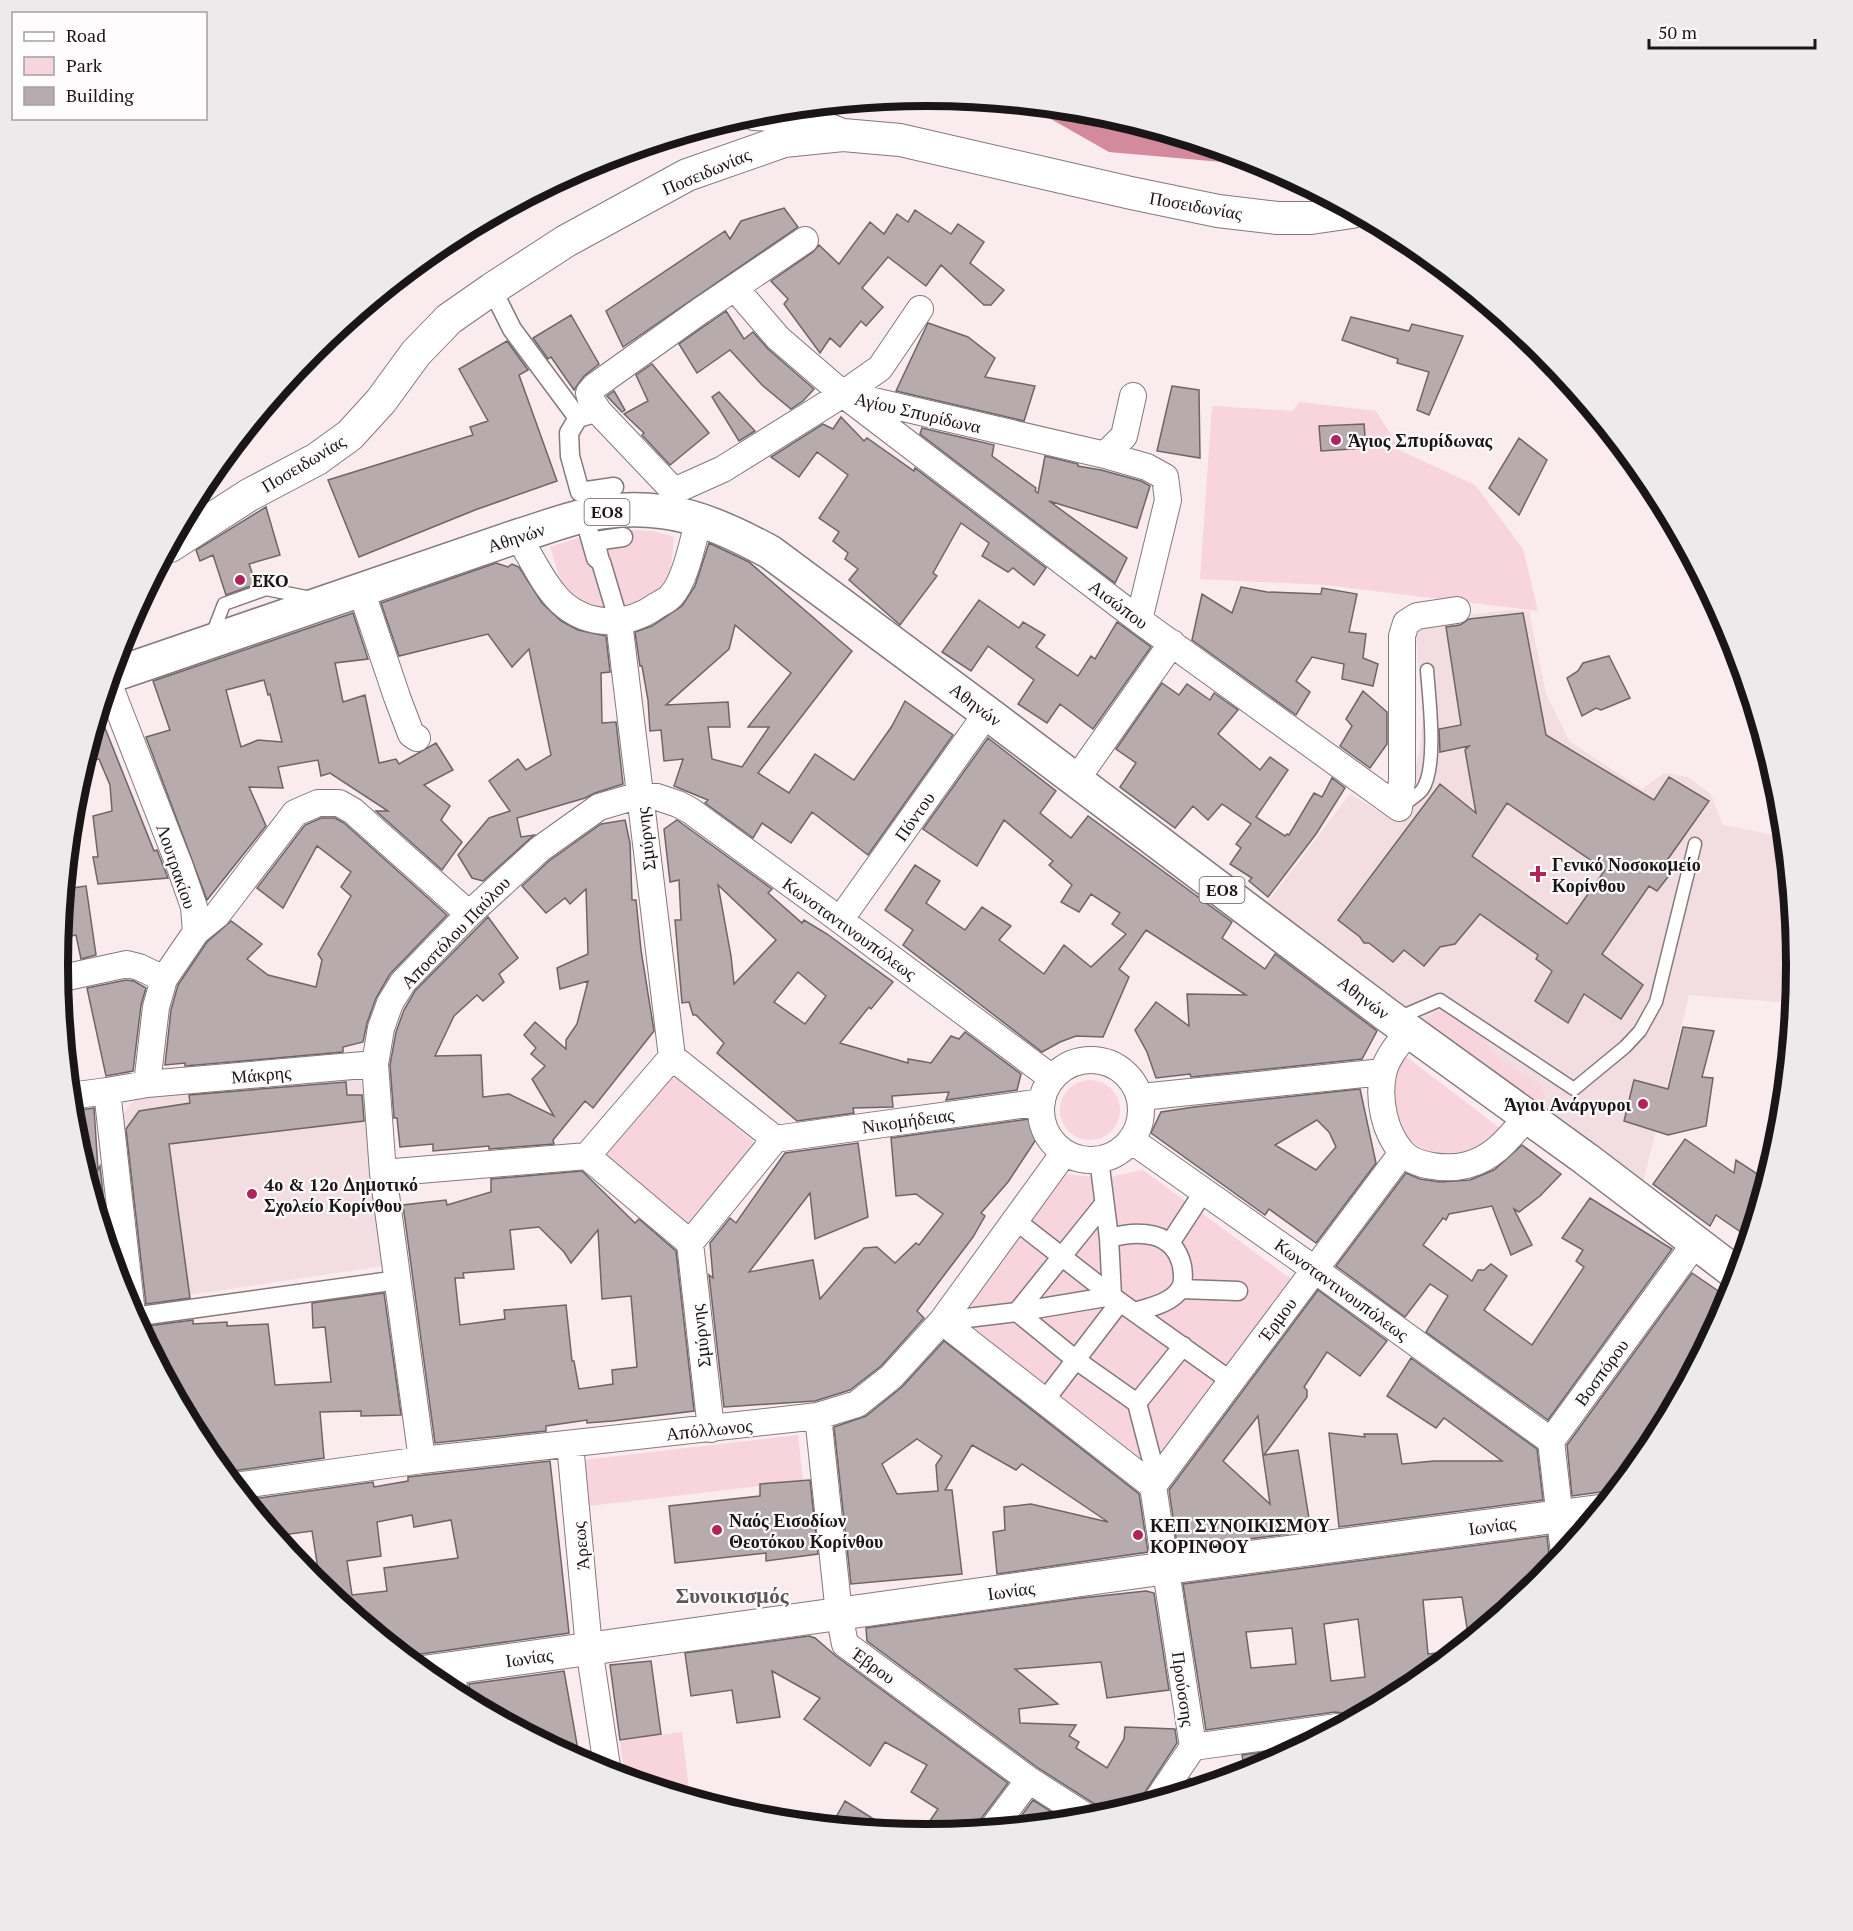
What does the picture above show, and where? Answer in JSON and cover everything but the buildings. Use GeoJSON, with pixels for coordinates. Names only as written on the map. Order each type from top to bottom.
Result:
{"type":"FeatureCollection","features":[{"type":"Feature","properties":{"kind":"main road","name":"Αθηνών"},"geometry":{"type":"LineString","coordinates":[[119,673],[518,536],[584,516],[602,512],[681,507],[770,552],[1730,1268]]}},
{"type":"Feature","properties":{"kind":"street"},"geometry":{"type":"LineString","coordinates":[[794,117],[843,135]]}},
{"type":"Feature","properties":{"kind":"street","name":"Ποσειδωνίας"},"geometry":{"type":"LineString","coordinates":[[182,538],[249,495],[317,459],[350,435],[381,400],[416,353],[449,320],[492,289],[566,241],[687,175],[784,141],[843,135],[900,140],[1218,211],[1277,218],[1311,218],[1341,214]]}},
{"type":"Feature","properties":{"kind":"street"},"geometry":{"type":"LineString","coordinates":[[614,487],[580,492],[570,456],[569,434],[589,415],[590,393],[595,386],[805,240]]}},
{"type":"Feature","properties":{"kind":"street","name":"Αισώπου"},"geometry":{"type":"LineString","coordinates":[[735,288],[778,338],[843,394],[1139,620],[1399,808]]}},
{"type":"Feature","properties":{"kind":"street"},"geometry":{"type":"LineString","coordinates":[[492,289],[512,329],[589,415],[681,507],[684,571],[672,596],[646,614],[619,622],[602,622],[584,618],[560,601],[518,536]]}},
{"type":"Feature","properties":{"kind":"street"},"geometry":{"type":"LineString","coordinates":[[843,394],[880,368],[920,309]]}},
{"type":"Feature","properties":{"kind":"street","name":"Αγίου Σπυρίδωνα"},"geometry":{"type":"LineString","coordinates":[[681,507],[723,469],[843,394],[1105,455],[1147,467],[1165,477],[1168,500],[1139,620]]}},
{"type":"Feature","properties":{"kind":"street"},"geometry":{"type":"LineString","coordinates":[[1105,455],[1124,436],[1133,396]]}},
{"type":"Feature","properties":{"kind":"street"},"geometry":{"type":"LineString","coordinates":[[584,516],[596,558],[601,562]]}},
{"type":"Feature","properties":{"kind":"street"},"geometry":{"type":"LineString","coordinates":[[619,622],[595,541],[623,537]]}},
{"type":"Feature","properties":{"kind":"street"},"geometry":{"type":"LineString","coordinates":[[361,590],[397,697],[411,734],[417,738]]}},
{"type":"Feature","properties":{"kind":"street"},"geometry":{"type":"LineString","coordinates":[[1399,808],[1402,780],[1402,636],[1406,623],[1417,616],[1457,610]]}},
{"type":"Feature","properties":{"kind":"street","name":"Σμύρνης"},"geometry":{"type":"LineString","coordinates":[[619,622],[672,1057]]}},
{"type":"Feature","properties":{"kind":"street"},"geometry":{"type":"LineString","coordinates":[[1076,780],[1172,643]]}},
{"type":"Feature","properties":{"kind":"street","name":"Λουτρακίου"},"geometry":{"type":"LineString","coordinates":[[112,692],[194,907],[196,932],[164,979],[156,1007],[147,1083]]}},
{"type":"Feature","properties":{"kind":"street","name":"Πόντου"},"geometry":{"type":"LineString","coordinates":[[840,920],[987,713]]}},
{"type":"Feature","properties":{"kind":"street","name":"Αποστόλου Παύλου"},"geometry":{"type":"LineString","coordinates":[[422,1460],[383,1173],[375,1064],[381,1028],[390,1003],[403,982],[469,914],[540,849],[599,807],[640,795]]}},
{"type":"Feature","properties":{"kind":"street","name":"Κωνσταντινουπόλεως"},"geometry":{"type":"LineString","coordinates":[[640,795],[657,797],[678,804],[691,812],[1052,1078]]}},
{"type":"Feature","properties":{"kind":"street"},"geometry":{"type":"LineString","coordinates":[[196,932],[217,915],[295,813],[318,803],[339,803],[353,812],[469,914]]}},
{"type":"Feature","properties":{"kind":"street"},"geometry":{"type":"LineString","coordinates":[[68,977],[127,964],[164,979]]}},
{"type":"Feature","properties":{"kind":"street"},"geometry":{"type":"LineString","coordinates":[[1401,1025],[1394,1051],[1383,1072],[1381,1096],[1389,1131],[1402,1153],[1420,1162],[1444,1168],[1468,1165],[1490,1155],[1503,1145],[1526,1118]]}},
{"type":"Feature","properties":{"kind":"street"},"geometry":{"type":"LineString","coordinates":[[383,1173],[586,1156],[672,1057],[775,1139],[690,1243],[586,1156]]}},
{"type":"Feature","properties":{"kind":"street"},"geometry":{"type":"LineString","coordinates":[[1094,1059],[1110,1063],[1124,1071],[1134,1082],[1141,1097],[1140,1125],[1124,1149],[1110,1157],[1079,1159],[1064,1153],[1045,1131],[1041,1116],[1041,1102],[1045,1089],[1052,1078],[1064,1068],[1078,1061],[1094,1059]]}},
{"type":"Feature","properties":{"kind":"street","name":"Μάκρης"},"geometry":{"type":"LineString","coordinates":[[78,1094],[147,1083],[375,1064]]}},
{"type":"Feature","properties":{"kind":"street"},"geometry":{"type":"LineString","coordinates":[[1141,1097],[1383,1072]]}},
{"type":"Feature","properties":{"kind":"street"},"geometry":{"type":"LineString","coordinates":[[107,1091],[123,1268]]}},
{"type":"Feature","properties":{"kind":"street","name":"Νικομήδειας"},"geometry":{"type":"LineString","coordinates":[[775,1139],[1041,1102]]}},
{"type":"Feature","properties":{"kind":"street","name":"Κωνσταντινουπόλεως"},"geometry":{"type":"LineString","coordinates":[[1131,1140],[1551,1441]]}},
{"type":"Feature","properties":{"kind":"street","name":"Απόλλωνος"},"geometry":{"type":"LineString","coordinates":[[243,1485],[422,1460],[818,1416],[856,1404],[891,1377],[942,1321],[1064,1153]]}},
{"type":"Feature","properties":{"kind":"street","name":"Έρμου"},"geometry":{"type":"LineString","coordinates":[[1155,1483],[1402,1153]]}},
{"type":"Feature","properties":{"kind":"street"},"geometry":{"type":"LineString","coordinates":[[1099,1159],[1109,1238],[1122,1303]]}},
{"type":"Feature","properties":{"kind":"street"},"geometry":{"type":"LineString","coordinates":[[1170,1243],[1204,1191]]}},
{"type":"Feature","properties":{"kind":"street"},"geometry":{"type":"LineString","coordinates":[[1017,1312],[1104,1204]]}},
{"type":"Feature","properties":{"kind":"street"},"geometry":{"type":"LineString","coordinates":[[1015,1220],[1122,1303],[1231,1381]]}},
{"type":"Feature","properties":{"kind":"street"},"geometry":{"type":"LineString","coordinates":[[942,1321],[1171,1298],[1181,1289],[1183,1273],[1180,1259],[1170,1243],[1144,1233],[1129,1233],[1109,1238]]}},
{"type":"Feature","properties":{"kind":"street","name":"Βοσπόρου"},"geometry":{"type":"LineString","coordinates":[[1551,1441],[1696,1242]]}},
{"type":"Feature","properties":{"kind":"street","name":"Σμύρνης"},"geometry":{"type":"LineString","coordinates":[[690,1243],[711,1428]]}},
{"type":"Feature","properties":{"kind":"street"},"geometry":{"type":"LineString","coordinates":[[142,1314],[398,1280]]}},
{"type":"Feature","properties":{"kind":"street"},"geometry":{"type":"LineString","coordinates":[[1181,1289],[1238,1291]]}},
{"type":"Feature","properties":{"kind":"street"},"geometry":{"type":"LineString","coordinates":[[1045,1400],[1122,1303]]}},
{"type":"Feature","properties":{"kind":"street"},"geometry":{"type":"LineString","coordinates":[[1017,1312],[1076,1360],[1137,1403],[1155,1483]]}},
{"type":"Feature","properties":{"kind":"street"},"geometry":{"type":"LineString","coordinates":[[942,1321],[1155,1483]]}},
{"type":"Feature","properties":{"kind":"street"},"geometry":{"type":"LineString","coordinates":[[1137,1403],[1183,1346]]}},
{"type":"Feature","properties":{"kind":"street","name":"Έβρου"},"geometry":{"type":"LineString","coordinates":[[818,1416],[839,1614],[845,1644],[1029,1780],[1077,1811]]}},
{"type":"Feature","properties":{"kind":"street"},"geometry":{"type":"LineString","coordinates":[[1551,1441],[1563,1542]]}},
{"type":"Feature","properties":{"kind":"street","name":"Άρεως"},"geometry":{"type":"LineString","coordinates":[[570,1444],[590,1648],[606,1762]]}},
{"type":"Feature","properties":{"kind":"street","name":"Προύσσης"},"geometry":{"type":"LineString","coordinates":[[1155,1483],[1193,1747],[1163,1791]]}},
{"type":"Feature","properties":{"kind":"street","name":"Ιωνίας"},"geometry":{"type":"LineString","coordinates":[[446,1677],[590,1648],[1589,1512]]}},
{"type":"Feature","properties":{"kind":"street"},"geometry":{"type":"LineString","coordinates":[[1193,1747],[1318,1730]]}},
{"type":"Feature","properties":{"kind":"street"},"geometry":{"type":"LineString","coordinates":[[997,1821],[1029,1780]]}},
{"type":"Feature","properties":{"kind":"lane"},"geometry":{"type":"LineString","coordinates":[[1399,808],[1421,790],[1429,774],[1431,743],[1427,670]]}},
{"type":"Feature","properties":{"kind":"lane"},"geometry":{"type":"LineString","coordinates":[[1401,1025],[1440,1000],[1575,1089],[1625,1047],[1640,1030],[1656,1002],[1695,844]]}},
{"type":"Feature","properties":{"kind":"shaded area"},"geometry":{"type":"Polygon","coordinates":[[[1043,115],[1094,123],[1149,136],[1231,163],[1109,152],[1043,115]]]}},
{"type":"Feature","properties":{"kind":"shaded area","name":"Γενικό Νοσοκομείο Κορίνθου"},"geometry":{"type":"Polygon","coordinates":[[[1511,610],[1529,611],[1546,694],[1570,742],[1642,789],[1664,773],[1687,777],[1710,793],[1723,825],[1775,835],[1784,909],[1785,1002],[1689,995],[1641,1190],[1261,911],[1350,794],[1395,821],[1414,773],[1420,749],[1423,717],[1416,636],[1422,626],[1441,618],[1511,610]]]}},
{"type":"Feature","properties":{"kind":"shaded area","name":"4ο & 12ο Δημοτικό Σχολείο Κορίνθου"},"geometry":{"type":"Polygon","coordinates":[[[360,1071],[383,1266],[142,1302],[120,1119],[138,1094],[360,1071]]]}},
{"type":"Feature","properties":{"kind":"green space"},"geometry":{"type":"Polygon","coordinates":[[[1299,402],[1376,411],[1401,451],[1475,485],[1523,549],[1538,611],[1325,585],[1200,579],[1212,406],[1293,411],[1299,402]]]}},
{"type":"Feature","properties":{"kind":"green space"},"geometry":{"type":"Polygon","coordinates":[[[626,530],[654,531],[674,537],[670,572],[658,594],[635,607],[608,608],[582,600],[565,586],[550,547],[584,536],[626,530]]]}},
{"type":"Feature","properties":{"kind":"green space"},"geometry":{"type":"Polygon","coordinates":[[[1436,1012],[1450,1012],[1476,1024],[1497,1058],[1542,1086],[1545,1098],[1543,1109],[1424,1029],[1427,1020],[1436,1012]]]}},
{"type":"Feature","properties":{"kind":"green space"},"geometry":{"type":"Polygon","coordinates":[[[1404,1055],[1505,1132],[1490,1146],[1450,1157],[1430,1153],[1412,1142],[1398,1126],[1391,1105],[1397,1064],[1404,1055]]]}},
{"type":"Feature","properties":{"kind":"green space"},"geometry":{"type":"Polygon","coordinates":[[[673,1074],[754,1142],[689,1224],[605,1154],[673,1074]]]}},
{"type":"Feature","properties":{"kind":"green space"},"geometry":{"type":"Polygon","coordinates":[[[1084,1080],[1096,1080],[1107,1085],[1115,1093],[1120,1110],[1118,1122],[1107,1135],[1096,1140],[1084,1140],[1073,1135],[1065,1127],[1060,1116],[1060,1104],[1065,1093],[1073,1085],[1084,1080]]]}},
{"type":"Feature","properties":{"kind":"green space"},"geometry":{"type":"Polygon","coordinates":[[[1143,1170],[1291,1279],[1151,1466],[959,1317],[1065,1174],[1105,1178],[1143,1170]]]}},
{"type":"Feature","properties":{"kind":"green space"},"geometry":{"type":"Polygon","coordinates":[[[798,1435],[803,1481],[589,1506],[583,1460],[798,1435]]]}},
{"type":"Feature","properties":{"kind":"green space"},"geometry":{"type":"Polygon","coordinates":[[[682,1732],[689,1791],[624,1769],[620,1741],[682,1732]]]}},
{"type":"Feature","properties":{"kind":"place","name":"Άγιος Σπυρίδωνας"},"geometry":{"type":"Point","coordinates":[1336,440]}},
{"type":"Feature","properties":{"kind":"place","name":"EKO"},"geometry":{"type":"Point","coordinates":[240,580]}},
{"type":"Feature","properties":{"kind":"place","name":"Γενικό Νοσοκομείο Κορίνθου"},"geometry":{"type":"Point","coordinates":[1538,874]}},
{"type":"Feature","properties":{"kind":"place","name":"Άγιοι Ανάργυροι"},"geometry":{"type":"Point","coordinates":[1643,1104]}},
{"type":"Feature","properties":{"kind":"place","name":"4ο & 12ο Δημοτικό Σχολείο Κορίνθου"},"geometry":{"type":"Point","coordinates":[252,1194]}},
{"type":"Feature","properties":{"kind":"place","name":"Ναός Εισοδίων Θεοτόκου Κορίνθου"},"geometry":{"type":"Point","coordinates":[717,1530]}},
{"type":"Feature","properties":{"kind":"place","name":"ΚΕΠ ΣΥΝΟΙΚΙΣΜΟΥ ΚΟΡΙΝΘΟΥ"},"geometry":{"type":"Point","coordinates":[1138,1535]}},
{"type":"Feature","properties":{"kind":"district","name":"Συνοικισμός"},"geometry":{"type":"Point","coordinates":[732,1595]}}]}
